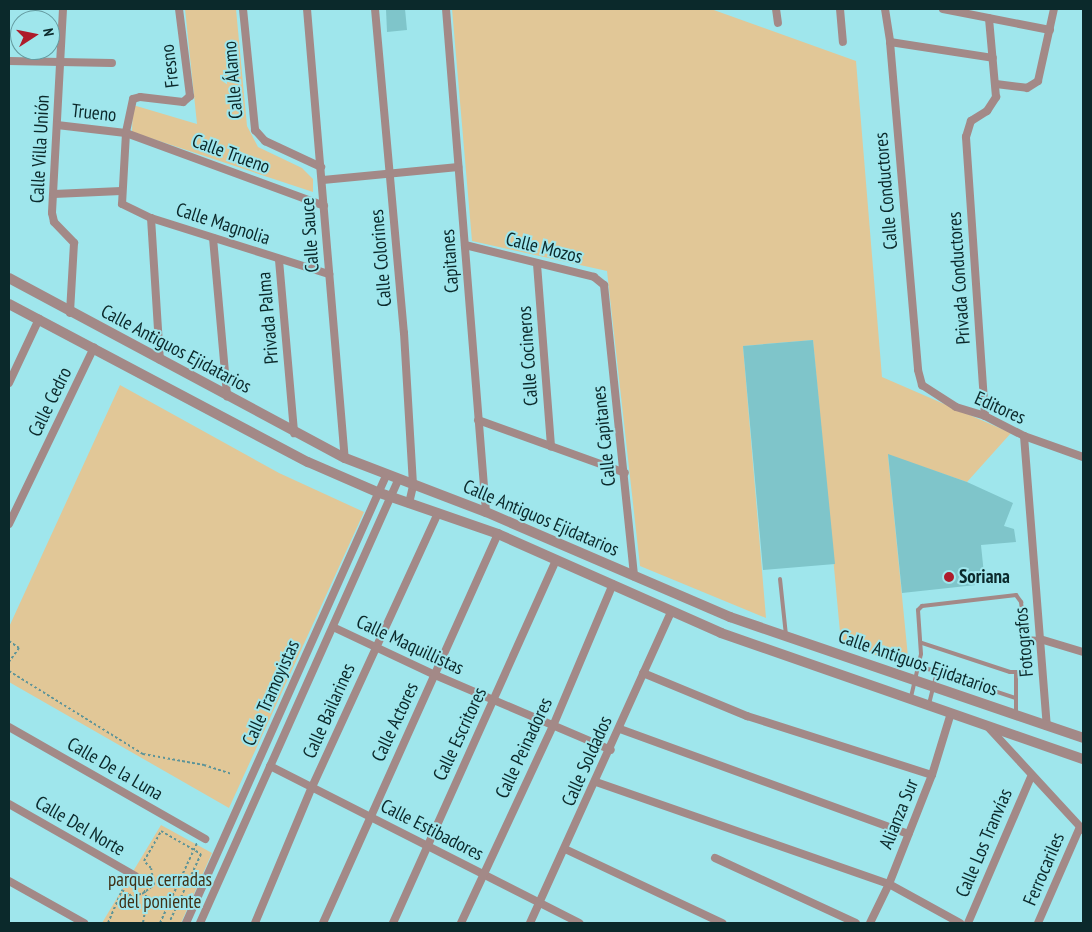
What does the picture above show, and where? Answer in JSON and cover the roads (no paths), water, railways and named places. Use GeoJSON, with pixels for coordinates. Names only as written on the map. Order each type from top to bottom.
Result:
{"type":"FeatureCollection","features":[{"type":"Feature","properties":{"kind":"street","name":"Calle Villa Unión"},"geometry":{"type":"LineString","coordinates":[[63,9],[53,219],[74,243],[70,313]]}},
{"type":"Feature","properties":{"kind":"street","name":"Fresno"},"geometry":{"type":"LineString","coordinates":[[126,133],[133,99],[140,97],[178,102],[187,100],[190,96],[180,9]]}},
{"type":"Feature","properties":{"kind":"street","name":"Calle Álamo"},"geometry":{"type":"LineString","coordinates":[[243,9],[254,130],[265,141],[321,168]]}},
{"type":"Feature","properties":{"kind":"street","name":"Calle Sauce"},"geometry":{"type":"LineString","coordinates":[[308,9],[345,458]]}},
{"type":"Feature","properties":{"kind":"street","name":"Calle Colorines"},"geometry":{"type":"LineString","coordinates":[[375,9],[404,333],[413,486],[409,504]]}},
{"type":"Feature","properties":{"kind":"street","name":"Capitanes"},"geometry":{"type":"LineString","coordinates":[[446,9],[486,512]]}},
{"type":"Feature","properties":{"kind":"street"},"geometry":{"type":"LineString","coordinates":[[776,9],[778,23]]}},
{"type":"Feature","properties":{"kind":"street"},"geometry":{"type":"LineString","coordinates":[[840,9],[843,42]]}},
{"type":"Feature","properties":{"kind":"street","name":"Calle Conductores"},"geometry":{"type":"LineString","coordinates":[[885,9],[890,42],[918,370]]}},
{"type":"Feature","properties":{"kind":"street"},"geometry":{"type":"LineString","coordinates":[[943,9],[1050,30]]}},
{"type":"Feature","properties":{"kind":"street"},"geometry":{"type":"LineString","coordinates":[[989,18],[996,84],[1027,88],[1038,82],[1054,9]]}},
{"type":"Feature","properties":{"kind":"street"},"geometry":{"type":"LineString","coordinates":[[890,42],[993,58]]}},
{"type":"Feature","properties":{"kind":"street"},"geometry":{"type":"LineString","coordinates":[[9,61],[112,63]]}},
{"type":"Feature","properties":{"kind":"street","name":"Privada Conductores"},"geometry":{"type":"LineString","coordinates":[[986,416],[966,137],[971,121],[992,105],[996,84]]}},
{"type":"Feature","properties":{"kind":"street","name":"Trueno"},"geometry":{"type":"LineString","coordinates":[[57,125],[126,133]]}},
{"type":"Feature","properties":{"kind":"street"},"geometry":{"type":"LineString","coordinates":[[54,194],[121,191],[126,133]]}},
{"type":"Feature","properties":{"kind":"street","name":"Calle Trueno"},"geometry":{"type":"LineString","coordinates":[[126,133],[324,206]]}},
{"type":"Feature","properties":{"kind":"street"},"geometry":{"type":"LineString","coordinates":[[323,180],[458,167]]}},
{"type":"Feature","properties":{"kind":"street","name":"Calle Magnolia"},"geometry":{"type":"LineString","coordinates":[[121,191],[124,206],[151,218],[279,260],[329,274]]}},
{"type":"Feature","properties":{"kind":"street"},"geometry":{"type":"LineString","coordinates":[[151,218],[160,360]]}},
{"type":"Feature","properties":{"kind":"street"},"geometry":{"type":"LineString","coordinates":[[213,238],[227,396]]}},
{"type":"Feature","properties":{"kind":"street","name":"Calle Mozos"},"geometry":{"type":"LineString","coordinates":[[465,245],[600,280],[606,294]]}},
{"type":"Feature","properties":{"kind":"street","name":"Privada Palma"},"geometry":{"type":"LineString","coordinates":[[279,260],[294,434]]}},
{"type":"Feature","properties":{"kind":"street","name":"Calle Cocineros"},"geometry":{"type":"LineString","coordinates":[[537,264],[551,446]]}},
{"type":"Feature","properties":{"kind":"street","name":"Calle Antiguos Ejidatarios"},"geometry":{"type":"LineString","coordinates":[[9,278],[294,434],[386,476],[486,512],[730,617],[916,679],[1016,716],[1083,738]]}},
{"type":"Feature","properties":{"kind":"street","name":"Calle Capitanes"},"geometry":{"type":"LineString","coordinates":[[606,294],[634,576]]}},
{"type":"Feature","properties":{"kind":"street","name":"Calle Antiguos Ejidatarios"},"geometry":{"type":"LineString","coordinates":[[9,304],[94,347],[308,462],[377,492],[498,534],[720,632],[929,704],[988,728],[1083,759]]}},
{"type":"Feature","properties":{"kind":"street"},"geometry":{"type":"LineString","coordinates":[[9,383],[39,319]]}},
{"type":"Feature","properties":{"kind":"street","name":"Calle Cedro"},"geometry":{"type":"LineString","coordinates":[[9,524],[94,347]]}},
{"type":"Feature","properties":{"kind":"street","name":"Editores"},"geometry":{"type":"LineString","coordinates":[[918,370],[922,385],[929,392],[956,407],[986,416],[1024,436],[1083,457]]}},
{"type":"Feature","properties":{"kind":"street"},"geometry":{"type":"LineString","coordinates":[[478,420],[625,473]]}},
{"type":"Feature","properties":{"kind":"street","name":"Fotografos"},"geometry":{"type":"LineString","coordinates":[[1024,436],[1047,726]]}},
{"type":"Feature","properties":{"kind":"street","name":"Calle Tramoyistas"},"geometry":{"type":"LineString","coordinates":[[189,922],[377,492],[386,476]]}},
{"type":"Feature","properties":{"kind":"street","name":"Calle Tramoyistas"},"geometry":{"type":"LineString","coordinates":[[200,923],[398,480]]}},
{"type":"Feature","properties":{"kind":"street","name":"Calle Bailarines"},"geometry":{"type":"LineString","coordinates":[[255,923],[312,787],[438,513]]}},
{"type":"Feature","properties":{"kind":"street","name":"Calle Actores"},"geometry":{"type":"LineString","coordinates":[[322,923],[498,534]]}},
{"type":"Feature","properties":{"kind":"street","name":"Calle Escritores"},"geometry":{"type":"LineString","coordinates":[[393,923],[556,560]]}},
{"type":"Feature","properties":{"kind":"street","name":"Calle Peinadores"},"geometry":{"type":"LineString","coordinates":[[461,923],[482,874],[553,726],[613,584]]}},
{"type":"Feature","properties":{"kind":"street","name":"Calle Soldados"},"geometry":{"type":"LineString","coordinates":[[530,923],[596,782],[671,612]]}},
{"type":"Feature","properties":{"kind":"street","name":"Calle Maquillistas"},"geometry":{"type":"LineString","coordinates":[[333,627],[435,675],[610,750]]}},
{"type":"Feature","properties":{"kind":"street"},"geometry":{"type":"LineString","coordinates":[[1040,639],[1083,652]]}},
{"type":"Feature","properties":{"kind":"street"},"geometry":{"type":"LineString","coordinates":[[643,673],[747,716],[932,775]]}},
{"type":"Feature","properties":{"kind":"street","name":"Alianza Sur"},"geometry":{"type":"LineString","coordinates":[[870,923],[889,884],[932,775],[951,713]]}},
{"type":"Feature","properties":{"kind":"street","name":"Calle De la Luna"},"geometry":{"type":"LineString","coordinates":[[9,727],[202,838]]}},
{"type":"Feature","properties":{"kind":"street"},"geometry":{"type":"LineString","coordinates":[[988,728],[1031,777],[1082,828]]}},
{"type":"Feature","properties":{"kind":"street"},"geometry":{"type":"LineString","coordinates":[[620,729],[908,834]]}},
{"type":"Feature","properties":{"kind":"street","name":"Calle Estibadores"},"geometry":{"type":"LineString","coordinates":[[270,766],[580,923]]}},
{"type":"Feature","properties":{"kind":"street","name":"Calle Los Tranvías"},"geometry":{"type":"LineString","coordinates":[[968,923],[1031,777]]}},
{"type":"Feature","properties":{"kind":"street"},"geometry":{"type":"LineString","coordinates":[[596,782],[889,884],[960,923]]}},
{"type":"Feature","properties":{"kind":"street","name":"Calle Del Norte"},"geometry":{"type":"LineString","coordinates":[[9,804],[135,876]]}},
{"type":"Feature","properties":{"kind":"street","name":"Ferrocariles"},"geometry":{"type":"LineString","coordinates":[[1038,923],[1082,828]]}},
{"type":"Feature","properties":{"kind":"street"},"geometry":{"type":"LineString","coordinates":[[565,849],[722,923]]}},
{"type":"Feature","properties":{"kind":"street"},"geometry":{"type":"LineString","coordinates":[[715,858],[856,923]]}},
{"type":"Feature","properties":{"kind":"street"},"geometry":{"type":"LineString","coordinates":[[9,881],[84,923]]}},
{"type":"Feature","properties":{"kind":"lane"},"geometry":{"type":"LineString","coordinates":[[780,579],[786,636]]}},
{"type":"Feature","properties":{"kind":"lane"},"geometry":{"type":"LineString","coordinates":[[911,698],[919,666],[922,643],[919,607],[1012,595],[1021,602],[1028,664],[1022,672],[1016,673],[922,643]]}},
{"type":"Feature","properties":{"kind":"lane"},"geometry":{"type":"LineString","coordinates":[[1025,638],[1040,639]]}},
{"type":"Feature","properties":{"kind":"lane"},"geometry":{"type":"LineString","coordinates":[[919,666],[1016,698]]}},
{"type":"Feature","properties":{"kind":"lane"},"geometry":{"type":"LineString","coordinates":[[929,704],[937,672]]}},
{"type":"Feature","properties":{"kind":"lane"},"geometry":{"type":"LineString","coordinates":[[1016,673],[1016,716]]}},
{"type":"Feature","properties":{"kind":"place","name":"Soriana"},"geometry":{"type":"Point","coordinates":[949,577]}},
{"type":"Feature","properties":{"kind":"park label","name":"parque cerradas del poniente"},"geometry":{"type":"Point","coordinates":[160,891]}}]}
